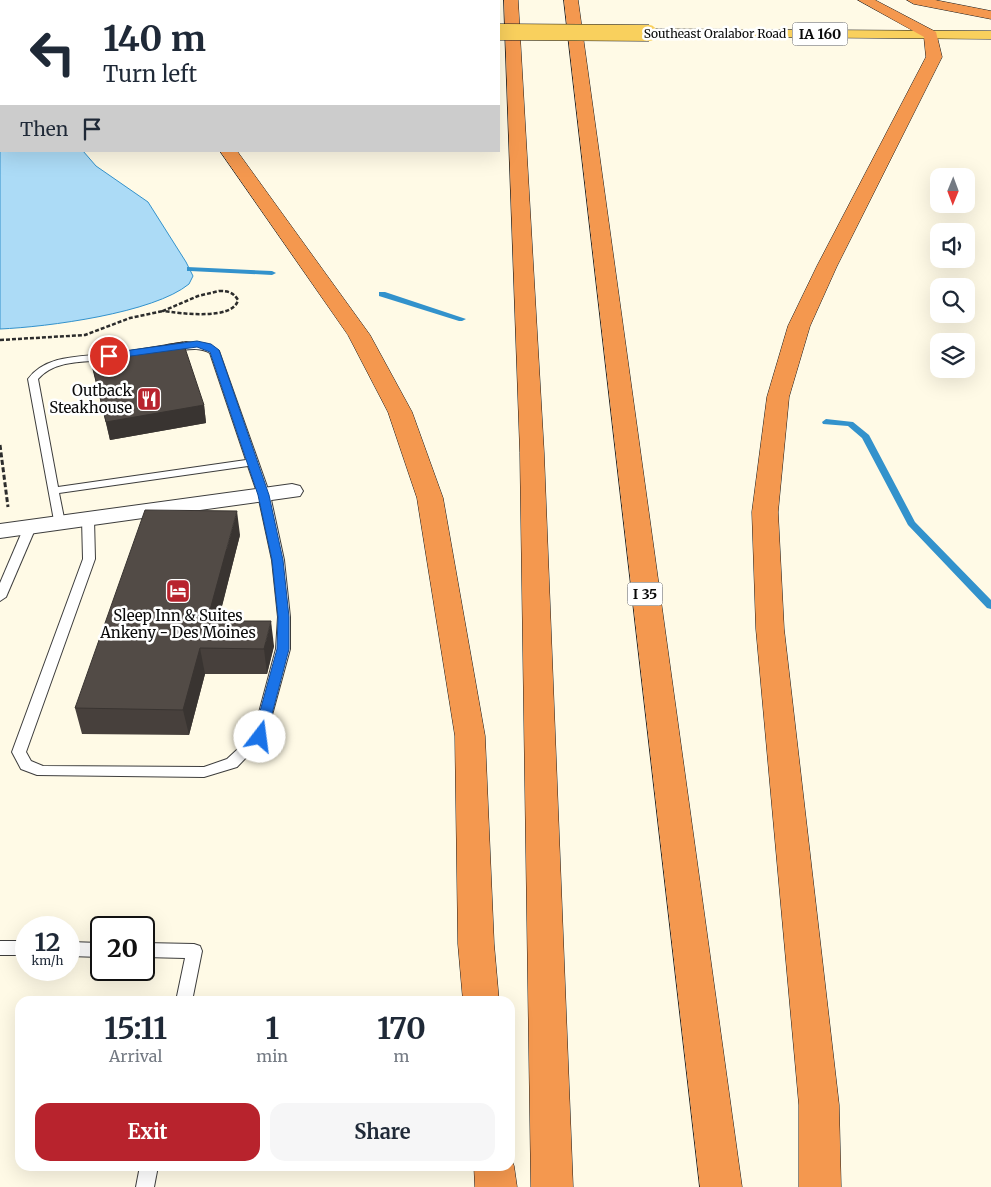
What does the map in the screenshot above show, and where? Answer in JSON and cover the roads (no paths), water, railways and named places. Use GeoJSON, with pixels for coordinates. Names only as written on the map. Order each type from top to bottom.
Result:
{"type":"FeatureCollection","features":[{"type":"Feature","properties":{"kind":"highway"},"geometry":{"type":"LineString","coordinates":[[511,0],[532,453],[552,1187]]}},
{"type":"Feature","properties":{"kind":"highway","name":"I 35"},"geometry":{"type":"LineString","coordinates":[[571,0],[721,1187]]}},
{"type":"Feature","properties":{"kind":"highway"},"geometry":{"type":"LineString","coordinates":[[820,1187],[819,1105],[770,629],[765,512],[778,397],[799,326],[826,266],[928,72],[934,57],[932,35],[865,0]]}},
{"type":"Feature","properties":{"kind":"highway"},"geometry":{"type":"LineString","coordinates":[[914,0],[991,15]]}},
{"type":"Feature","properties":{"kind":"highway"},"geometry":{"type":"LineString","coordinates":[[229,152],[359,335],[400,412],[430,498],[470,736],[476,944],[481,996]]}},
{"type":"Feature","properties":{"kind":"highway"},"geometry":{"type":"LineString","coordinates":[[494,1171],[496,1187]]}},
{"type":"Feature","properties":{"kind":"main road","name":"Southeast Oralabor Road"},"geometry":{"type":"LineString","coordinates":[[500,32],[991,35]]}},
{"type":"Feature","properties":{"kind":"street"},"geometry":{"type":"LineString","coordinates":[[0,531],[292,491]]}},
{"type":"Feature","properties":{"kind":"lane"},"geometry":{"type":"LineString","coordinates":[[88,519],[89,559],[19,752],[26,765],[42,771],[204,772],[232,763],[260,737],[283,649],[284,617],[278,560],[264,495],[214,350],[208,346],[197,344],[159,349]]}},
{"type":"Feature","properties":{"kind":"lane"},"geometry":{"type":"LineString","coordinates":[[59,523],[33,379],[37,373],[57,364],[113,356]]}},
{"type":"Feature","properties":{"kind":"lane"},"geometry":{"type":"LineString","coordinates":[[53,491],[252,462]]}},
{"type":"Feature","properties":{"kind":"lane"},"geometry":{"type":"LineString","coordinates":[[0,597],[30,527]]}},
{"type":"Feature","properties":{"kind":"lane"},"geometry":{"type":"LineString","coordinates":[[0,948],[15,948]]}},
{"type":"Feature","properties":{"kind":"lane"},"geometry":{"type":"LineString","coordinates":[[155,950],[194,951],[185,996]]}},
{"type":"Feature","properties":{"kind":"lane"},"geometry":{"type":"LineString","coordinates":[[145,1187],[148,1171]]}},
{"type":"Feature","properties":{"kind":"water"},"geometry":{"type":"Polygon","coordinates":[[[0,152],[84,152],[96,166],[148,202],[193,276],[189,284],[173,294],[126,310],[71,322],[0,329],[0,152]]]}},
{"type":"Feature","properties":{"kind":"waterway"},"geometry":{"type":"LineString","coordinates":[[190,269],[272,273]]}},
{"type":"Feature","properties":{"kind":"waterway"},"geometry":{"type":"LineString","coordinates":[[382,294],[462,319]]}},
{"type":"Feature","properties":{"kind":"waterway"},"geometry":{"type":"LineString","coordinates":[[826,422],[850,424],[866,437],[911,523],[991,606]]}},
{"type":"Feature","properties":{"kind":"place","name":"Outback Steakhouse"},"geometry":{"type":"Point","coordinates":[149,399]}},
{"type":"Feature","properties":{"kind":"place","name":"Sleep Inn & Suites Ankeny - Des Moines"},"geometry":{"type":"Point","coordinates":[178,591]}}]}
